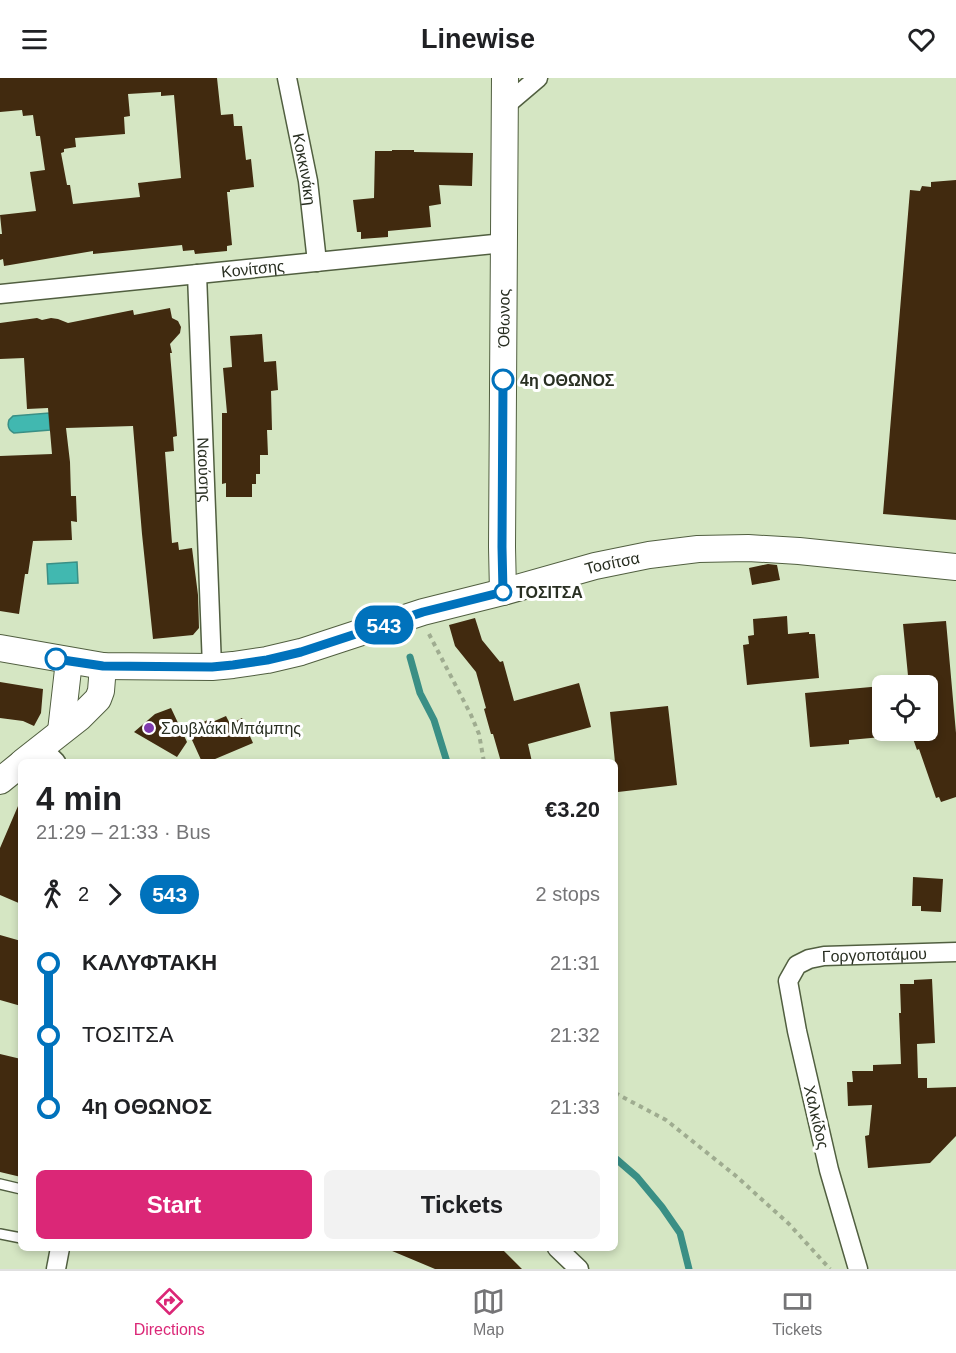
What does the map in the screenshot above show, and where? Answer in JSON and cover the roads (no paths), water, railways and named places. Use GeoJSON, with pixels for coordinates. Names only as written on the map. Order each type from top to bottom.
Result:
{"type":"FeatureCollection","features":[{"type":"Feature","properties":{"kind":"main road","name":"Όθωνος"},"geometry":{"type":"LineString","coordinates":[[503,592],[505,78]]}},
{"type":"Feature","properties":{"kind":"main road","name":"Τοσίτσα"},"geometry":{"type":"LineString","coordinates":[[0,648],[103,666],[212,667],[267,660],[301,652],[423,612],[595,566],[649,555],[698,549],[748,548],[799,551],[956,567]]}},
{"type":"Feature","properties":{"kind":"main road"},"geometry":{"type":"LineString","coordinates":[[61,731],[69,661]]}},
{"type":"Feature","properties":{"kind":"main road"},"geometry":{"type":"LineString","coordinates":[[35,759],[61,731],[98,699],[103,666]]}},
{"type":"Feature","properties":{"kind":"main road"},"geometry":{"type":"LineString","coordinates":[[0,782],[18,770]]}},
{"type":"Feature","properties":{"kind":"street","name":"Κοκκινάκη"},"geometry":{"type":"LineString","coordinates":[[287,78],[308,182],[317,262]]}},
{"type":"Feature","properties":{"kind":"street"},"geometry":{"type":"LineString","coordinates":[[505,106],[538,78]]}},
{"type":"Feature","properties":{"kind":"street","name":"Κονίτσης"},"geometry":{"type":"LineString","coordinates":[[0,294],[504,243]]}},
{"type":"Feature","properties":{"kind":"street","name":"Ναούσης"},"geometry":{"type":"LineString","coordinates":[[197,274],[212,667]]}},
{"type":"Feature","properties":{"kind":"street","name":"Γοργοποτάμου"},"geometry":{"type":"LineString","coordinates":[[797,965],[809,959],[824,956],[956,952]]}},
{"type":"Feature","properties":{"kind":"street","name":"Χαλκίδος"},"geometry":{"type":"LineString","coordinates":[[797,965],[788,981],[796,1031],[829,1170],[858,1269]]}},
{"type":"Feature","properties":{"kind":"street"},"geometry":{"type":"LineString","coordinates":[[56,1269],[59,1251]]}},
{"type":"Feature","properties":{"kind":"street"},"geometry":{"type":"LineString","coordinates":[[560,1251],[579,1269]]}},
{"type":"Feature","properties":{"kind":"lane"},"geometry":{"type":"LineString","coordinates":[[0,1184],[18,1188]]}},
{"type":"Feature","properties":{"kind":"lane"},"geometry":{"type":"LineString","coordinates":[[0,1234],[18,1237]]}},
{"type":"Feature","properties":{"kind":"water"},"geometry":{"type":"Polygon","coordinates":[[[49,413],[50,430],[14,433],[8,428],[9,420],[13,416],[49,413]]]}},
{"type":"Feature","properties":{"kind":"water"},"geometry":{"type":"Polygon","coordinates":[[[77,562],[78,583],[48,584],[47,564],[77,562]]]}},
{"type":"Feature","properties":{"kind":"waterway"},"geometry":{"type":"LineString","coordinates":[[410,657],[420,693],[434,720],[446,759]]}},
{"type":"Feature","properties":{"kind":"waterway"},"geometry":{"type":"LineString","coordinates":[[618,1161],[637,1177],[680,1233],[689,1269]]}},
{"type":"Feature","properties":{"kind":"place","name":"4η ΟΘΩΝΟΣ"},"geometry":{"type":"Point","coordinates":[503,380]}},
{"type":"Feature","properties":{"kind":"place","name":"ΤΟΣΙΤΣΑ"},"geometry":{"type":"Point","coordinates":[503,592]}},
{"type":"Feature","properties":{"kind":"place","name":"Σουβλάκι Μπάμπης"},"geometry":{"type":"Point","coordinates":[149,728]}}]}
